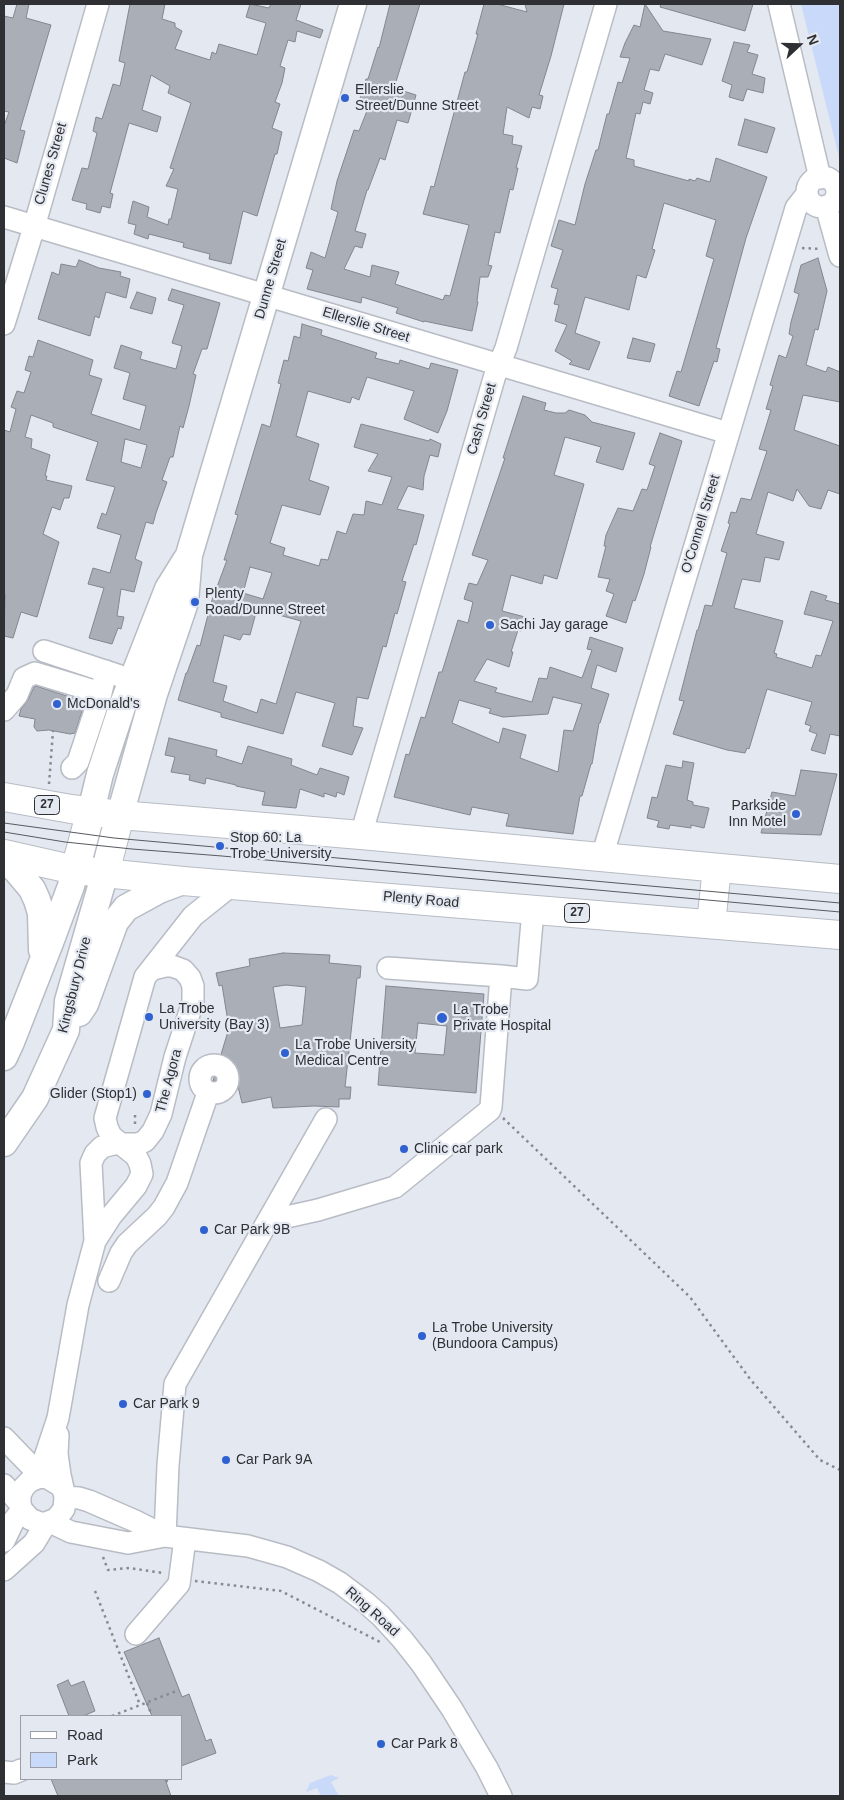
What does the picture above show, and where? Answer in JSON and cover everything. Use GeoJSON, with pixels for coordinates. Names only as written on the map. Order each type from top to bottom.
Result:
{"type":"FeatureCollection","features":[{"type":"Feature","properties":{"kind":"highway","name":"27"},"geometry":{"type":"LineString","coordinates":[[4,797],[120,815],[361,835],[840,880]]}},
{"type":"Feature","properties":{"kind":"highway"},"geometry":{"type":"LineString","coordinates":[[75,870],[91,811]]}},
{"type":"Feature","properties":{"kind":"highway"},"geometry":{"type":"LineString","coordinates":[[105,873],[120,815]]}},
{"type":"Feature","properties":{"kind":"highway","name":"Plenty Road"},"geometry":{"type":"LineString","coordinates":[[4,854],[75,870],[183,881],[840,934]]}},
{"type":"Feature","properties":{"kind":"highway"},"geometry":{"type":"LineString","coordinates":[[711,924],[717,868]]}},
{"type":"Feature","properties":{"kind":"main road","name":"Dunne Street"},"geometry":{"type":"LineString","coordinates":[[91,811],[103,765],[123,704],[141,682],[167,657],[185,602],[189,555],[353,4]]}},
{"type":"Feature","properties":{"kind":"main road","name":"Dunne Street"},"geometry":{"type":"LineString","coordinates":[[120,815],[141,682],[168,589],[189,555]]}},
{"type":"Feature","properties":{"kind":"main road"},"geometry":{"type":"LineString","coordinates":[[4,858],[32,889],[37,900],[41,913],[42,961]]}},
{"type":"Feature","properties":{"kind":"main road"},"geometry":{"type":"LineString","coordinates":[[4,1057],[12,1042],[71,886],[75,870]]}},
{"type":"Feature","properties":{"kind":"main road","name":"Kingsbury Drive"},"geometry":{"type":"LineString","coordinates":[[4,1143],[35,1098],[66,1030],[68,1001],[105,873]]}},
{"type":"Feature","properties":{"kind":"main road"},"geometry":{"type":"LineString","coordinates":[[66,1030],[85,1004],[115,922],[126,908],[159,890],[183,881]]}},
{"type":"Feature","properties":{"kind":"street","name":"Clunes Street"},"geometry":{"type":"LineString","coordinates":[[4,324],[98,4]]}},
{"type":"Feature","properties":{"kind":"street","name":"Cash Street"},"geometry":{"type":"LineString","coordinates":[[361,835],[606,4]]}},
{"type":"Feature","properties":{"kind":"street"},"geometry":{"type":"LineString","coordinates":[[779,4],[820,178]]}},
{"type":"Feature","properties":{"kind":"street"},"geometry":{"type":"LineString","coordinates":[[820,178],[830,181],[836,190],[834,200],[826,206],[820,207],[814,205],[809,200],[807,194],[810,183],[820,178]]}},
{"type":"Feature","properties":{"kind":"street","name":"O'Connell Street"},"geometry":{"type":"LineString","coordinates":[[602,857],[796,208],[807,194]]}},
{"type":"Feature","properties":{"kind":"street"},"geometry":{"type":"LineString","coordinates":[[826,206],[832,252]]}},
{"type":"Feature","properties":{"kind":"street","name":"Ellerslie Street"},"geometry":{"type":"LineString","coordinates":[[4,217],[728,433]]}},
{"type":"Feature","properties":{"kind":"street"},"geometry":{"type":"LineString","coordinates":[[44,652],[141,682]]}},
{"type":"Feature","properties":{"kind":"street"},"geometry":{"type":"LineString","coordinates":[[72,768],[78,762],[106,672]]}},
{"type":"Feature","properties":{"kind":"street"},"geometry":{"type":"LineString","coordinates":[[6,705],[18,695],[24,678],[34,673],[101,693]]}},
{"type":"Feature","properties":{"kind":"street"},"geometry":{"type":"LineString","coordinates":[[82,747],[103,765]]}},
{"type":"Feature","properties":{"kind":"street"},"geometry":{"type":"LineString","coordinates":[[95,1241],[111,1216],[136,1186],[141,1177],[141,1167],[137,1158],[132,1151],[109,1134],[105,1118],[148,972],[193,916],[233,884]]}},
{"type":"Feature","properties":{"kind":"street"},"geometry":{"type":"LineString","coordinates":[[388,968],[527,979],[533,910]]}},
{"type":"Feature","properties":{"kind":"street","name":"The Agora"},"geometry":{"type":"LineString","coordinates":[[145,1141],[153,1131],[161,1114],[175,1057],[194,994],[194,986],[190,978],[181,969],[163,966],[148,972]]}},
{"type":"Feature","properties":{"kind":"street"},"geometry":{"type":"LineString","coordinates":[[270,1217],[282,1218],[318,1210],[395,1187],[490,1110],[501,976]]}},
{"type":"Feature","properties":{"kind":"street"},"geometry":{"type":"LineString","coordinates":[[109,1281],[124,1249],[157,1216],[177,1183],[208,1093]]}},
{"type":"Feature","properties":{"kind":"street"},"geometry":{"type":"LineString","coordinates":[[136,1634],[179,1584],[181,1576],[168,1465],[175,1384],[326,1119]]}},
{"type":"Feature","properties":{"kind":"street"},"geometry":{"type":"LineString","coordinates":[[40,1477],[58,1418],[78,1305],[95,1241],[90,1166],[93,1157],[99,1149],[121,1144],[135,1145],[145,1141]]}},
{"type":"Feature","properties":{"kind":"street"},"geometry":{"type":"LineString","coordinates":[[4,1570],[34,1543],[48,1523],[60,1515],[66,1503],[57,1454],[58,1418]]}},
{"type":"Feature","properties":{"kind":"street"},"geometry":{"type":"LineString","coordinates":[[4,1438],[40,1477],[55,1481],[65,1495]]}},
{"type":"Feature","properties":{"kind":"street"},"geometry":{"type":"LineString","coordinates":[[4,1541],[21,1507],[20,1495],[24,1487],[30,1481],[40,1477]]}},
{"type":"Feature","properties":{"kind":"street"},"geometry":{"type":"LineString","coordinates":[[4,1485],[30,1519],[40,1523],[48,1523]]}},
{"type":"Feature","properties":{"kind":"street","name":"Ring Road"},"geometry":{"type":"LineString","coordinates":[[65,1495],[89,1501],[175,1537],[248,1546],[287,1557],[340,1582],[365,1602],[402,1639],[421,1663],[452,1708],[501,1796]]}},
{"type":"Feature","properties":{"kind":"street","name":"Ring Road"},"geometry":{"type":"LineString","coordinates":[[48,1523],[71,1532],[128,1544],[175,1537]]}},
{"type":"Feature","properties":{"kind":"street"},"geometry":{"type":"LineString","coordinates":[[4,1772],[14,1773],[20,1770]]}},
{"type":"Feature","properties":{"kind":"path"},"geometry":{"type":"LineString","coordinates":[[802,248],[832,252]]}},
{"type":"Feature","properties":{"kind":"path"},"geometry":{"type":"LineString","coordinates":[[49,788],[54,731]]}},
{"type":"Feature","properties":{"kind":"path"},"geometry":{"type":"LineString","coordinates":[[491,1107],[690,1297],[750,1379],[820,1460],[840,1470]]}},
{"type":"Feature","properties":{"kind":"path"},"geometry":{"type":"LineString","coordinates":[[135,1113],[137,1130],[145,1141]]}},
{"type":"Feature","properties":{"kind":"path"},"geometry":{"type":"LineString","coordinates":[[101,1553],[108,1570],[129,1568],[181,1576],[191,1580],[281,1591],[386,1645]]}},
{"type":"Feature","properties":{"kind":"path"},"geometry":{"type":"LineString","coordinates":[[95,1591],[140,1705]]}},
{"type":"Feature","properties":{"kind":"path"},"geometry":{"type":"LineString","coordinates":[[115,1715],[179,1690]]}},
{"type":"Feature","properties":{"kind":"path"},"geometry":{"type":"LineString","coordinates":[[147,1703],[152,1715]]}},
{"type":"Feature","properties":{"kind":"green space"},"geometry":{"type":"Polygon","coordinates":[[[801,4],[840,4],[840,161],[801,4]]]}},
{"type":"Feature","properties":{"kind":"green space"},"geometry":{"type":"Polygon","coordinates":[[[331,1775],[339,1778],[331,1782],[339,1796],[321,1796],[317,1788],[306,1792],[310,1783],[331,1775]]]}},
{"type":"Feature","properties":{"kind":"building"},"geometry":{"type":"Polygon","coordinates":[[[17,4],[29,4],[26,18],[51,25],[20,130],[25,131],[17,163],[4,158],[4,126],[9,112],[4,111],[4,16],[13,18],[17,4]]]}},
{"type":"Feature","properties":{"kind":"building"},"geometry":{"type":"Polygon","coordinates":[[[130,4],[165,4],[162,19],[175,23],[175,27],[182,31],[175,49],[210,60],[212,52],[216,54],[219,44],[257,55],[266,23],[246,17],[250,4],[269,8],[271,4],[301,4],[296,20],[323,30],[320,38],[297,31],[295,42],[288,40],[280,66],[285,68],[282,83],[275,102],[280,104],[272,128],[282,132],[277,154],[275,154],[257,216],[243,211],[231,264],[209,259],[210,254],[183,247],[184,243],[149,234],[148,239],[134,234],[136,225],[128,223],[133,201],[149,207],[147,217],[168,225],[178,189],[166,186],[174,169],[170,168],[191,103],[168,93],[170,86],[151,75],[142,110],[161,117],[157,132],[129,123],[110,193],[113,194],[110,208],[102,206],[100,213],[86,209],[87,204],[72,200],[82,168],[88,169],[97,133],[93,131],[96,117],[102,119],[113,84],[120,86],[125,63],[119,61],[130,4]]]}},
{"type":"Feature","properties":{"kind":"building"},"geometry":{"type":"Polygon","coordinates":[[[390,4],[420,4],[394,88],[416,95],[408,123],[397,120],[385,160],[380,158],[367,190],[355,231],[366,234],[362,248],[355,246],[344,269],[370,277],[372,265],[399,272],[395,284],[443,300],[445,295],[450,296],[469,225],[423,214],[431,186],[434,187],[465,72],[467,72],[478,34],[476,34],[484,4],[497,4],[527,12],[525,4],[564,4],[539,95],[543,96],[540,109],[532,107],[529,118],[507,107],[503,134],[513,136],[512,144],[522,146],[513,190],[510,189],[500,233],[495,232],[488,265],[492,266],[488,277],[480,277],[478,302],[472,331],[424,322],[396,313],[398,308],[362,297],[361,303],[307,289],[313,270],[306,268],[311,252],[325,258],[338,212],[331,209],[337,181],[354,130],[359,131],[367,111],[357,108],[366,79],[368,79],[379,48],[390,4]]]}},
{"type":"Feature","properties":{"kind":"building"},"geometry":{"type":"Polygon","coordinates":[[[645,4],[663,31],[711,39],[702,65],[665,54],[659,71],[650,69],[644,90],[653,93],[650,104],[643,102],[640,114],[636,113],[626,158],[634,160],[634,166],[689,181],[689,179],[695,181],[697,178],[710,182],[716,158],[767,177],[746,238],[716,348],[720,349],[717,362],[714,361],[699,406],[669,396],[677,371],[681,372],[714,259],[706,256],[716,220],[664,203],[652,249],[655,250],[646,278],[637,275],[629,310],[585,297],[575,333],[600,342],[589,370],[569,364],[572,361],[555,351],[567,325],[555,321],[559,305],[554,304],[558,289],[551,287],[563,250],[551,246],[559,220],[575,225],[585,184],[596,150],[598,150],[607,114],[609,114],[618,82],[622,83],[630,58],[620,57],[634,25],[640,27],[645,4]]]}},
{"type":"Feature","properties":{"kind":"building"},"geometry":{"type":"Polygon","coordinates":[[[661,4],[753,4],[745,31],[660,7],[661,4]]]}},
{"type":"Feature","properties":{"kind":"building"},"geometry":{"type":"Polygon","coordinates":[[[734,42],[750,45],[747,52],[758,55],[752,74],[765,78],[763,93],[747,89],[743,101],[729,97],[732,85],[722,81],[734,42]]]}},
{"type":"Feature","properties":{"kind":"building"},"geometry":{"type":"Polygon","coordinates":[[[745,119],[775,128],[767,153],[738,145],[745,119]]]}},
{"type":"Feature","properties":{"kind":"building"},"geometry":{"type":"Polygon","coordinates":[[[818,258],[827,291],[818,330],[815,329],[806,365],[826,372],[828,367],[840,372],[840,402],[803,395],[794,430],[840,446],[840,494],[828,490],[821,509],[809,506],[797,489],[793,501],[768,492],[756,534],[784,542],[779,560],[765,557],[760,582],[742,579],[734,608],[783,621],[774,653],[777,654],[776,657],[812,668],[816,655],[821,656],[833,621],[804,614],[811,591],[827,596],[825,600],[840,604],[840,736],[830,734],[825,754],[811,750],[817,734],[809,731],[811,726],[805,724],[812,702],[767,689],[749,749],[747,748],[745,753],[727,750],[673,734],[684,701],[679,700],[697,630],[705,605],[712,606],[727,553],[721,551],[730,524],[728,523],[731,512],[736,513],[741,498],[751,500],[767,451],[759,449],[771,410],[766,409],[773,386],[770,385],[779,355],[786,358],[793,336],[789,334],[799,294],[794,292],[801,265],[818,258]]]}},
{"type":"Feature","properties":{"kind":"building"},"geometry":{"type":"Polygon","coordinates":[[[79,260],[99,268],[121,272],[120,276],[130,279],[126,298],[106,292],[99,318],[95,316],[90,336],[38,319],[52,272],[59,275],[61,264],[76,267],[79,260]]]}},
{"type":"Feature","properties":{"kind":"building"},"geometry":{"type":"Polygon","coordinates":[[[172,289],[220,303],[207,349],[202,349],[193,374],[196,375],[189,406],[183,428],[180,426],[173,457],[170,457],[162,480],[167,482],[153,524],[146,522],[135,559],[142,562],[134,592],[121,589],[117,616],[124,617],[121,629],[118,628],[112,644],[89,638],[104,588],[88,584],[93,568],[110,573],[121,535],[97,528],[102,513],[106,515],[115,487],[86,480],[98,442],[53,427],[53,423],[31,415],[25,437],[32,439],[31,448],[50,455],[45,476],[47,476],[46,480],[72,486],[69,498],[64,498],[60,510],[52,507],[43,534],[59,542],[37,617],[21,612],[13,638],[4,636],[4,430],[10,432],[16,409],[11,407],[17,391],[24,393],[31,372],[25,370],[29,356],[33,357],[38,340],[93,360],[89,375],[102,379],[91,414],[140,430],[146,406],[123,399],[130,373],[114,368],[121,345],[142,352],[140,359],[176,369],[182,346],[172,343],[184,305],[168,300],[172,289]],[[125,439],[121,462],[141,468],[147,445],[125,439]]]}},
{"type":"Feature","properties":{"kind":"building"},"geometry":{"type":"Polygon","coordinates":[[[137,292],[156,298],[152,314],[130,308],[137,292]]]}},
{"type":"Feature","properties":{"kind":"building"},"geometry":{"type":"Polygon","coordinates":[[[302,324],[322,330],[321,335],[377,353],[375,358],[399,364],[400,360],[429,369],[431,363],[458,370],[447,411],[438,433],[404,419],[414,391],[367,377],[359,400],[352,397],[350,403],[308,391],[296,436],[319,444],[309,480],[329,487],[320,515],[282,505],[270,543],[285,548],[283,555],[319,566],[321,559],[328,560],[337,531],[346,534],[353,514],[364,515],[366,501],[382,505],[392,477],[368,471],[378,454],[354,447],[361,424],[429,441],[430,439],[441,444],[438,457],[430,455],[424,476],[423,490],[408,486],[397,509],[424,515],[416,545],[414,544],[402,581],[406,582],[397,614],[395,613],[386,647],[383,646],[368,699],[357,697],[353,726],[363,728],[352,755],[322,746],[335,703],[296,692],[283,734],[221,717],[221,713],[178,700],[197,645],[200,646],[211,603],[227,560],[224,560],[238,515],[235,514],[262,424],[270,427],[281,384],[278,383],[284,360],[288,361],[294,336],[300,338],[302,324]],[[250,567],[243,593],[263,599],[272,573],[250,567]],[[257,609],[250,635],[243,634],[240,640],[224,635],[213,682],[227,686],[223,701],[257,713],[261,699],[276,704],[301,621],[257,609]]]}},
{"type":"Feature","properties":{"kind":"building"},"geometry":{"type":"Polygon","coordinates":[[[633,338],[655,344],[650,362],[627,358],[633,338]]]}},
{"type":"Feature","properties":{"kind":"building"},"geometry":{"type":"Polygon","coordinates":[[[523,396],[546,403],[544,410],[565,413],[569,410],[585,415],[592,422],[635,433],[623,470],[596,462],[601,447],[565,437],[554,475],[584,484],[557,579],[544,575],[542,584],[511,575],[502,611],[525,617],[521,631],[518,630],[511,652],[513,652],[509,667],[487,659],[474,681],[497,688],[495,692],[532,702],[539,678],[547,679],[550,667],[582,678],[592,650],[587,649],[590,637],[623,648],[616,672],[597,665],[591,688],[609,694],[599,723],[592,764],[582,796],[580,796],[573,834],[506,826],[509,814],[472,807],[470,815],[394,797],[406,754],[409,755],[421,717],[425,718],[458,620],[468,623],[473,602],[464,599],[469,583],[477,585],[488,560],[472,555],[505,458],[503,458],[523,396]],[[553,697],[548,714],[503,717],[489,713],[491,709],[459,700],[452,723],[499,743],[503,728],[526,735],[520,758],[558,772],[564,730],[573,731],[582,704],[553,697]]]}},
{"type":"Feature","properties":{"kind":"building"},"geometry":{"type":"Polygon","coordinates":[[[660,433],[682,441],[650,547],[644,574],[626,623],[606,616],[614,594],[606,591],[610,579],[598,577],[606,546],[604,546],[606,535],[618,508],[633,511],[642,489],[647,490],[655,466],[649,464],[660,433]]]}},
{"type":"Feature","properties":{"kind":"building","name":"McDonald's"},"geometry":{"type":"Polygon","coordinates":[[[36,686],[85,702],[75,733],[70,734],[49,730],[37,731],[34,727],[35,719],[19,716],[21,709],[36,686]]]}},
{"type":"Feature","properties":{"kind":"building"},"geometry":{"type":"Polygon","coordinates":[[[169,738],[217,750],[216,756],[242,764],[248,746],[292,759],[291,765],[317,775],[320,768],[349,777],[344,795],[337,792],[336,797],[324,793],[324,797],[300,789],[296,808],[262,805],[265,792],[206,778],[205,784],[189,780],[190,775],[171,772],[175,757],[165,755],[169,738]]]}},
{"type":"Feature","properties":{"kind":"building"},"geometry":{"type":"Polygon","coordinates":[[[683,761],[694,763],[687,800],[693,802],[693,805],[709,808],[704,828],[691,825],[691,828],[670,825],[669,829],[657,827],[659,821],[647,818],[652,797],[657,798],[666,765],[682,768],[683,761]]]}},
{"type":"Feature","properties":{"kind":"building","name":"Parkside Inn Motel"},"geometry":{"type":"Polygon","coordinates":[[[801,770],[837,774],[821,835],[761,833],[772,792],[795,796],[801,770]]]}},
{"type":"Feature","properties":{"kind":"building","name":"La Trobe University Medical Centre"},"geometry":{"type":"Polygon","coordinates":[[[283,953],[330,955],[329,963],[361,966],[360,978],[357,978],[345,1087],[351,1087],[350,1099],[339,1099],[339,1107],[273,1108],[271,1097],[242,1103],[236,1078],[213,1081],[229,1028],[222,985],[219,986],[216,973],[250,966],[249,959],[283,953]],[[286,985],[273,987],[280,1028],[302,1025],[306,987],[286,985]]]}},
{"type":"Feature","properties":{"kind":"building","name":"La Trobe Private Hospital"},"geometry":{"type":"Polygon","coordinates":[[[386,986],[484,994],[476,1093],[378,1085],[386,986]],[[418,1023],[415,1053],[444,1055],[447,1026],[418,1023]]]}},
{"type":"Feature","properties":{"kind":"building"},"geometry":{"type":"Polygon","coordinates":[[[159,1638],[182,1697],[189,1694],[206,1741],[211,1739],[216,1753],[182,1766],[182,1715],[152,1715],[124,1652],[159,1638]]]}},
{"type":"Feature","properties":{"kind":"building"},"geometry":{"type":"Polygon","coordinates":[[[68,1680],[71,1686],[84,1681],[95,1711],[85,1715],[69,1715],[57,1685],[68,1680]]]}},
{"type":"Feature","properties":{"kind":"building"},"geometry":{"type":"Polygon","coordinates":[[[51,1780],[165,1780],[171,1796],[58,1796],[51,1780]]]}},
{"type":"Feature","properties":{"kind":"tram line"},"geometry":{"type":"LineString","coordinates":[[4,823],[114,838],[840,903]]}},
{"type":"Feature","properties":{"kind":"tram line"},"geometry":{"type":"LineString","coordinates":[[4,832],[65,842],[132,849],[840,912]]}},
{"type":"Feature","properties":{"kind":"place","name":"Ellerslie Street/Dunne Street"},"geometry":{"type":"Point","coordinates":[345,98]}},
{"type":"Feature","properties":{"kind":"place","name":"Plenty Road/Dunne Street"},"geometry":{"type":"Point","coordinates":[195,602]}},
{"type":"Feature","properties":{"kind":"place","name":"Sachi Jay garage"},"geometry":{"type":"Point","coordinates":[490,625]}},
{"type":"Feature","properties":{"kind":"place","name":"McDonald's"},"geometry":{"type":"Point","coordinates":[57,704]}},
{"type":"Feature","properties":{"kind":"place","name":"Parkside Inn Motel"},"geometry":{"type":"Point","coordinates":[796,814]}},
{"type":"Feature","properties":{"kind":"place","name":"Stop 60: La Trobe University"},"geometry":{"type":"Point","coordinates":[220,846]}},
{"type":"Feature","properties":{"kind":"place","name":"La Trobe University (Bay 3)"},"geometry":{"type":"Point","coordinates":[149,1017]}},
{"type":"Feature","properties":{"kind":"place","name":"La Trobe Private Hospital"},"geometry":{"type":"Point","coordinates":[442,1018]}},
{"type":"Feature","properties":{"kind":"place","name":"La Trobe University Medical Centre"},"geometry":{"type":"Point","coordinates":[285,1053]}},
{"type":"Feature","properties":{"kind":"place","name":"Glider (Stop1)"},"geometry":{"type":"Point","coordinates":[147,1094]}},
{"type":"Feature","properties":{"kind":"place","name":"Clinic car park"},"geometry":{"type":"Point","coordinates":[404,1149]}},
{"type":"Feature","properties":{"kind":"place","name":"Car Park 9B"},"geometry":{"type":"Point","coordinates":[204,1230]}},
{"type":"Feature","properties":{"kind":"place","name":"La Trobe University (Bundoora Campus)"},"geometry":{"type":"Point","coordinates":[422,1336]}},
{"type":"Feature","properties":{"kind":"place","name":"Car Park 9"},"geometry":{"type":"Point","coordinates":[123,1404]}},
{"type":"Feature","properties":{"kind":"place","name":"Car Park 9A"},"geometry":{"type":"Point","coordinates":[226,1460]}},
{"type":"Feature","properties":{"kind":"place","name":"Car Park 8"},"geometry":{"type":"Point","coordinates":[381,1744]}}]}
